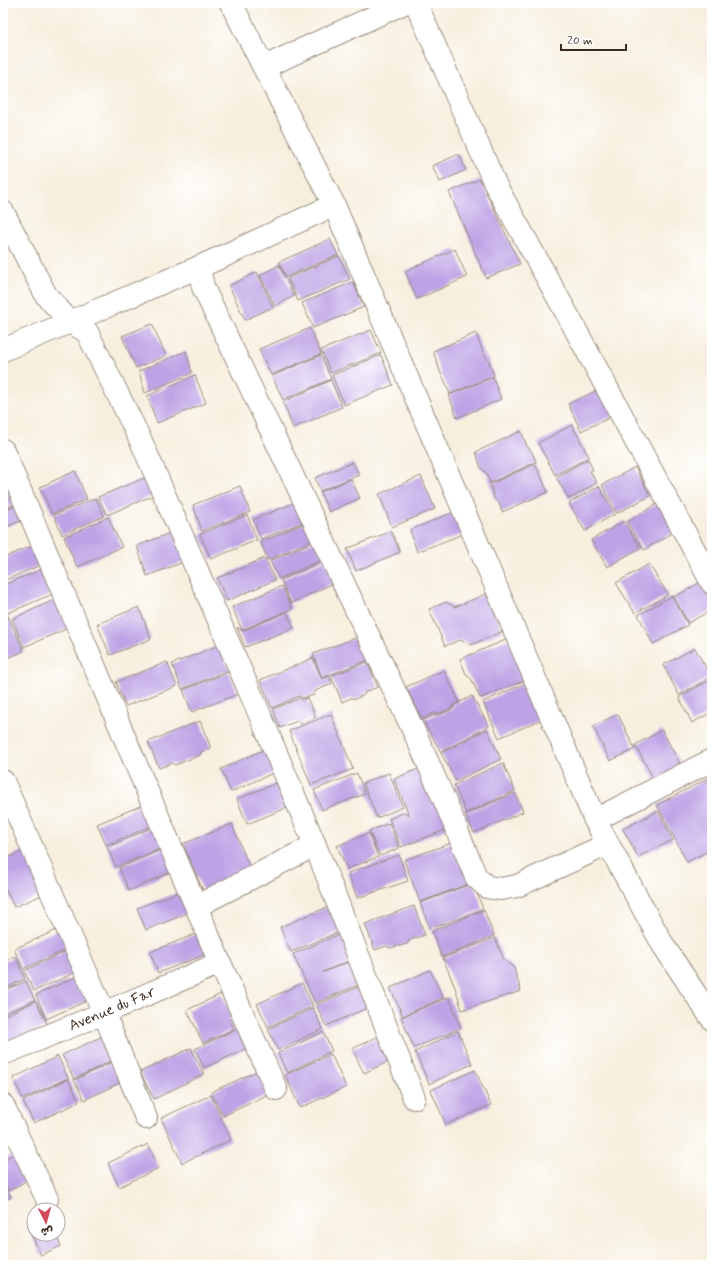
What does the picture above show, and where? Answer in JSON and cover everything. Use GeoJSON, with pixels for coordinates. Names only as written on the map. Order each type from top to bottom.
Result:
{"type":"FeatureCollection","features":[{"type":"Feature","properties":{"kind":"street"},"geometry":{"type":"LineString","coordinates":[[231,3],[334,206],[595,820],[663,945],[712,1019]]}},
{"type":"Feature","properties":{"kind":"street"},"geometry":{"type":"LineString","coordinates":[[264,67],[404,3]]}},
{"type":"Feature","properties":{"kind":"street"},"geometry":{"type":"LineString","coordinates":[[416,3],[496,186],[572,323],[712,583]]}},
{"type":"Feature","properties":{"kind":"street"},"geometry":{"type":"LineString","coordinates":[[3,350],[199,267],[334,206]]}},
{"type":"Feature","properties":{"kind":"street"},"geometry":{"type":"LineString","coordinates":[[3,212],[46,295],[70,322],[87,332],[141,441],[315,845],[414,1098]]}},
{"type":"Feature","properties":{"kind":"street"},"geometry":{"type":"LineString","coordinates":[[199,267],[203,287],[417,738],[476,877],[487,887],[501,890],[517,886],[608,844]]}},
{"type":"Feature","properties":{"kind":"street"},"geometry":{"type":"LineString","coordinates":[[3,450],[220,963],[276,1089]]}},
{"type":"Feature","properties":{"kind":"street"},"geometry":{"type":"LineString","coordinates":[[595,820],[712,760]]}},
{"type":"Feature","properties":{"kind":"street"},"geometry":{"type":"LineString","coordinates":[[3,781],[104,1013],[146,1118]]}},
{"type":"Feature","properties":{"kind":"street"},"geometry":{"type":"LineString","coordinates":[[197,906],[315,845]]}},
{"type":"Feature","properties":{"kind":"street","name":"Avenue du Far"},"geometry":{"type":"LineString","coordinates":[[3,1054],[104,1013],[220,963]]}},
{"type":"Feature","properties":{"kind":"street"},"geometry":{"type":"LineString","coordinates":[[3,1105],[47,1199]]}},
{"type":"Feature","properties":{"kind":"building"},"geometry":{"type":"Polygon","coordinates":[[[459,154],[466,170],[440,182],[432,166],[459,154]]]}},
{"type":"Feature","properties":{"kind":"building"},"geometry":{"type":"Polygon","coordinates":[[[480,179],[520,264],[486,278],[449,192],[480,179]]]}},
{"type":"Feature","properties":{"kind":"building"},"geometry":{"type":"Polygon","coordinates":[[[330,239],[338,255],[286,277],[279,262],[330,239]]]}},
{"type":"Feature","properties":{"kind":"building"},"geometry":{"type":"Polygon","coordinates":[[[455,249],[467,277],[417,299],[405,271],[455,249]]]}},
{"type":"Feature","properties":{"kind":"building"},"geometry":{"type":"Polygon","coordinates":[[[339,256],[350,279],[298,301],[288,278],[339,256]]]}},
{"type":"Feature","properties":{"kind":"building"},"geometry":{"type":"Polygon","coordinates":[[[279,265],[294,296],[275,306],[260,275],[279,265]]]}},
{"type":"Feature","properties":{"kind":"building"},"geometry":{"type":"Polygon","coordinates":[[[257,272],[273,307],[245,320],[229,286],[257,272]]]}},
{"type":"Feature","properties":{"kind":"building"},"geometry":{"type":"Polygon","coordinates":[[[353,282],[364,307],[313,328],[302,303],[353,282]]]}},
{"type":"Feature","properties":{"kind":"building"},"geometry":{"type":"Polygon","coordinates":[[[152,324],[166,356],[136,368],[122,336],[152,324]]]}},
{"type":"Feature","properties":{"kind":"building"},"geometry":{"type":"Polygon","coordinates":[[[310,328],[321,354],[271,375],[259,349],[310,328]]]}},
{"type":"Feature","properties":{"kind":"building"},"geometry":{"type":"Polygon","coordinates":[[[371,330],[381,353],[331,373],[321,350],[371,330]]]}},
{"type":"Feature","properties":{"kind":"building"},"geometry":{"type":"Polygon","coordinates":[[[476,333],[494,376],[450,394],[433,351],[476,333]]]}},
{"type":"Feature","properties":{"kind":"building"},"geometry":{"type":"Polygon","coordinates":[[[186,351],[192,373],[145,393],[139,371],[186,351]]]}},
{"type":"Feature","properties":{"kind":"building"},"geometry":{"type":"Polygon","coordinates":[[[321,355],[331,379],[283,400],[272,376],[321,355]]]}},
{"type":"Feature","properties":{"kind":"building"},"geometry":{"type":"Polygon","coordinates":[[[381,355],[393,385],[344,405],[332,375],[381,355]]]}},
{"type":"Feature","properties":{"kind":"building"},"geometry":{"type":"Polygon","coordinates":[[[195,375],[206,403],[157,423],[147,396],[195,375]]]}},
{"type":"Feature","properties":{"kind":"building"},"geometry":{"type":"Polygon","coordinates":[[[493,377],[501,399],[457,418],[449,395],[493,377]]]}},
{"type":"Feature","properties":{"kind":"building"},"geometry":{"type":"Polygon","coordinates":[[[331,380],[342,407],[293,428],[283,402],[331,380]]]}},
{"type":"Feature","properties":{"kind":"building"},"geometry":{"type":"Polygon","coordinates":[[[602,388],[615,415],[581,431],[568,404],[602,388]]]}},
{"type":"Feature","properties":{"kind":"building"},"geometry":{"type":"Polygon","coordinates":[[[572,425],[589,457],[555,475],[538,443],[572,425]]]}},
{"type":"Feature","properties":{"kind":"building"},"geometry":{"type":"Polygon","coordinates":[[[521,431],[536,462],[490,483],[487,474],[481,468],[476,452],[521,431]]]}},
{"type":"Feature","properties":{"kind":"building"},"geometry":{"type":"Polygon","coordinates":[[[588,459],[593,470],[590,471],[597,483],[569,499],[556,477],[588,459]]]}},
{"type":"Feature","properties":{"kind":"building"},"geometry":{"type":"Polygon","coordinates":[[[353,462],[359,475],[320,491],[315,478],[353,462]]]}},
{"type":"Feature","properties":{"kind":"building"},"geometry":{"type":"Polygon","coordinates":[[[535,464],[548,492],[502,512],[499,503],[494,498],[490,484],[535,464]]]}},
{"type":"Feature","properties":{"kind":"building"},"geometry":{"type":"Polygon","coordinates":[[[635,467],[650,496],[617,513],[602,485],[635,467]]]}},
{"type":"Feature","properties":{"kind":"building"},"geometry":{"type":"Polygon","coordinates":[[[75,471],[87,499],[52,514],[40,487],[75,471]]]}},
{"type":"Feature","properties":{"kind":"building"},"geometry":{"type":"Polygon","coordinates":[[[421,476],[435,509],[392,527],[379,494],[421,476]]]}},
{"type":"Feature","properties":{"kind":"building"},"geometry":{"type":"Polygon","coordinates":[[[147,477],[154,495],[107,515],[98,497],[147,477]]]}},
{"type":"Feature","properties":{"kind":"building"},"geometry":{"type":"Polygon","coordinates":[[[351,479],[360,498],[329,512],[320,492],[351,479]]]}},
{"type":"Feature","properties":{"kind":"building"},"geometry":{"type":"Polygon","coordinates":[[[12,483],[20,502],[3,509],[3,486],[12,483]]]}},
{"type":"Feature","properties":{"kind":"building"},"geometry":{"type":"Polygon","coordinates":[[[240,486],[250,512],[202,531],[193,505],[240,486]]]}},
{"type":"Feature","properties":{"kind":"building"},"geometry":{"type":"Polygon","coordinates":[[[599,486],[615,514],[585,531],[569,503],[599,486]]]}},
{"type":"Feature","properties":{"kind":"building"},"geometry":{"type":"Polygon","coordinates":[[[96,498],[104,516],[62,535],[54,515],[96,498]]]}},
{"type":"Feature","properties":{"kind":"building"},"geometry":{"type":"Polygon","coordinates":[[[301,500],[309,520],[261,539],[253,520],[301,500]]]}},
{"type":"Feature","properties":{"kind":"building"},"geometry":{"type":"Polygon","coordinates":[[[660,502],[677,530],[644,550],[627,522],[660,502]]]}},
{"type":"Feature","properties":{"kind":"building"},"geometry":{"type":"Polygon","coordinates":[[[19,504],[26,519],[3,528],[3,511],[19,504]]]}},
{"type":"Feature","properties":{"kind":"building"},"geometry":{"type":"Polygon","coordinates":[[[454,512],[463,534],[417,552],[410,530],[454,512]]]}},
{"type":"Feature","properties":{"kind":"building"},"geometry":{"type":"Polygon","coordinates":[[[247,515],[257,540],[211,559],[200,534],[247,515]]]}},
{"type":"Feature","properties":{"kind":"building"},"geometry":{"type":"Polygon","coordinates":[[[108,517],[122,547],[77,567],[64,537],[108,517]]]}},
{"type":"Feature","properties":{"kind":"building"},"geometry":{"type":"Polygon","coordinates":[[[309,521],[317,538],[268,560],[261,542],[309,521]]]}},
{"type":"Feature","properties":{"kind":"building"},"geometry":{"type":"Polygon","coordinates":[[[624,521],[640,548],[607,567],[591,540],[624,521]]]}},
{"type":"Feature","properties":{"kind":"building"},"geometry":{"type":"Polygon","coordinates":[[[175,531],[186,561],[147,576],[137,546],[175,531]]]}},
{"type":"Feature","properties":{"kind":"building"},"geometry":{"type":"Polygon","coordinates":[[[391,531],[400,552],[356,571],[347,549],[391,531]]]}},
{"type":"Feature","properties":{"kind":"building"},"geometry":{"type":"Polygon","coordinates":[[[317,540],[325,558],[279,579],[270,561],[317,540]]]}},
{"type":"Feature","properties":{"kind":"building"},"geometry":{"type":"Polygon","coordinates":[[[34,545],[43,564],[3,581],[3,558],[34,545]]]}},
{"type":"Feature","properties":{"kind":"building"},"geometry":{"type":"Polygon","coordinates":[[[265,558],[275,580],[227,601],[217,578],[265,558]]]}},
{"type":"Feature","properties":{"kind":"building"},"geometry":{"type":"Polygon","coordinates":[[[325,560],[336,582],[291,603],[281,580],[325,560]]]}},
{"type":"Feature","properties":{"kind":"building"},"geometry":{"type":"Polygon","coordinates":[[[649,564],[668,595],[635,613],[616,583],[649,564]]]}},
{"type":"Feature","properties":{"kind":"building"},"geometry":{"type":"Polygon","coordinates":[[[45,568],[55,593],[8,613],[3,601],[3,585],[45,568]]]}},
{"type":"Feature","properties":{"kind":"building"},"geometry":{"type":"Polygon","coordinates":[[[703,581],[712,597],[712,610],[688,623],[674,597],[703,581]]]}},
{"type":"Feature","properties":{"kind":"building"},"geometry":{"type":"Polygon","coordinates":[[[282,586],[292,609],[242,630],[232,607],[282,586]]]}},
{"type":"Feature","properties":{"kind":"building"},"geometry":{"type":"Polygon","coordinates":[[[486,594],[503,631],[471,645],[460,640],[445,646],[429,609],[446,602],[455,607],[486,594]]]}},
{"type":"Feature","properties":{"kind":"building"},"geometry":{"type":"Polygon","coordinates":[[[672,596],[688,625],[653,644],[638,615],[672,596]]]}},
{"type":"Feature","properties":{"kind":"building"},"geometry":{"type":"Polygon","coordinates":[[[59,598],[73,626],[24,647],[12,619],[59,598]]]}},
{"type":"Feature","properties":{"kind":"building"},"geometry":{"type":"Polygon","coordinates":[[[139,607],[151,639],[110,655],[97,624],[139,607]]]}},
{"type":"Feature","properties":{"kind":"building"},"geometry":{"type":"Polygon","coordinates":[[[287,612],[294,628],[245,647],[237,627],[242,631],[287,612]]]}},
{"type":"Feature","properties":{"kind":"building"},"geometry":{"type":"Polygon","coordinates":[[[7,614],[24,651],[3,660],[3,616],[7,614]]]}},
{"type":"Feature","properties":{"kind":"building"},"geometry":{"type":"Polygon","coordinates":[[[358,637],[368,660],[322,678],[313,654],[358,637]]]}},
{"type":"Feature","properties":{"kind":"building"},"geometry":{"type":"Polygon","coordinates":[[[508,639],[526,680],[480,698],[472,680],[466,674],[460,659],[508,639]]]}},
{"type":"Feature","properties":{"kind":"building"},"geometry":{"type":"Polygon","coordinates":[[[219,645],[229,670],[182,689],[172,664],[219,645]]]}},
{"type":"Feature","properties":{"kind":"building"},"geometry":{"type":"Polygon","coordinates":[[[695,648],[711,677],[679,695],[663,665],[695,648]]]}},
{"type":"Feature","properties":{"kind":"building"},"geometry":{"type":"Polygon","coordinates":[[[313,658],[322,679],[329,676],[332,684],[315,691],[314,695],[303,698],[299,696],[272,708],[260,680],[313,658]]]}},
{"type":"Feature","properties":{"kind":"building"},"geometry":{"type":"Polygon","coordinates":[[[167,662],[177,686],[126,706],[116,682],[167,662]]]}},
{"type":"Feature","properties":{"kind":"building"},"geometry":{"type":"Polygon","coordinates":[[[367,662],[378,687],[365,692],[364,695],[355,699],[351,698],[342,702],[331,676],[367,662]]]}},
{"type":"Feature","properties":{"kind":"building"},"geometry":{"type":"Polygon","coordinates":[[[444,670],[459,702],[453,705],[452,708],[438,714],[434,713],[422,719],[406,687],[444,670]]]}},
{"type":"Feature","properties":{"kind":"building"},"geometry":{"type":"Polygon","coordinates":[[[229,672],[238,694],[192,712],[183,690],[229,672]]]}},
{"type":"Feature","properties":{"kind":"building"},"geometry":{"type":"Polygon","coordinates":[[[712,679],[712,712],[692,723],[679,697],[712,679]]]}},
{"type":"Feature","properties":{"kind":"building"},"geometry":{"type":"Polygon","coordinates":[[[528,682],[545,718],[499,738],[483,702],[528,682]]]}},
{"type":"Feature","properties":{"kind":"building"},"geometry":{"type":"Polygon","coordinates":[[[472,696],[489,726],[441,752],[423,720],[453,709],[454,705],[472,696]]]}},
{"type":"Feature","properties":{"kind":"building"},"geometry":{"type":"Polygon","coordinates":[[[300,698],[302,700],[307,698],[316,717],[300,724],[297,721],[280,728],[273,709],[300,698]]]}},
{"type":"Feature","properties":{"kind":"building"},"geometry":{"type":"Polygon","coordinates":[[[331,714],[353,769],[311,785],[289,731],[331,714]]]}},
{"type":"Feature","properties":{"kind":"building"},"geometry":{"type":"Polygon","coordinates":[[[618,714],[635,749],[610,761],[593,726],[618,714]]]}},
{"type":"Feature","properties":{"kind":"building"},"geometry":{"type":"Polygon","coordinates":[[[200,721],[211,748],[201,752],[200,755],[175,765],[172,763],[159,768],[148,742],[200,721]]]}},
{"type":"Feature","properties":{"kind":"building"},"geometry":{"type":"Polygon","coordinates":[[[487,729],[501,759],[456,781],[441,753],[487,729]]]}},
{"type":"Feature","properties":{"kind":"building"},"geometry":{"type":"Polygon","coordinates":[[[662,730],[682,768],[656,783],[635,745],[662,730]]]}},
{"type":"Feature","properties":{"kind":"building"},"geometry":{"type":"Polygon","coordinates":[[[265,749],[275,772],[231,792],[221,769],[265,749]]]}},
{"type":"Feature","properties":{"kind":"building"},"geometry":{"type":"Polygon","coordinates":[[[503,763],[515,791],[466,813],[454,785],[503,763]]]}},
{"type":"Feature","properties":{"kind":"building"},"geometry":{"type":"Polygon","coordinates":[[[425,766],[450,828],[401,847],[389,819],[405,812],[409,815],[394,779],[425,766]]]}},
{"type":"Feature","properties":{"kind":"building"},"geometry":{"type":"Polygon","coordinates":[[[357,773],[365,794],[322,810],[314,790],[357,773]]]}},
{"type":"Feature","properties":{"kind":"building"},"geometry":{"type":"Polygon","coordinates":[[[389,773],[403,807],[377,818],[363,783],[389,773]]]}},
{"type":"Feature","properties":{"kind":"building"},"geometry":{"type":"Polygon","coordinates":[[[712,776],[712,849],[687,862],[657,805],[712,776]]]}},
{"type":"Feature","properties":{"kind":"building"},"geometry":{"type":"Polygon","coordinates":[[[284,780],[294,805],[247,824],[237,799],[284,780]]]}},
{"type":"Feature","properties":{"kind":"building"},"geometry":{"type":"Polygon","coordinates":[[[515,793],[523,812],[474,833],[465,814],[515,793]]]}},
{"type":"Feature","properties":{"kind":"building"},"geometry":{"type":"Polygon","coordinates":[[[147,803],[156,824],[106,845],[97,824],[147,803]]]}},
{"type":"Feature","properties":{"kind":"building"},"geometry":{"type":"Polygon","coordinates":[[[658,811],[673,840],[638,857],[623,829],[658,811]]]}},
{"type":"Feature","properties":{"kind":"building"},"geometry":{"type":"Polygon","coordinates":[[[389,823],[399,848],[380,856],[369,831],[389,823]]]}},
{"type":"Feature","properties":{"kind":"building"},"geometry":{"type":"Polygon","coordinates":[[[232,824],[251,871],[203,891],[183,844],[232,824]]]}},
{"type":"Feature","properties":{"kind":"building"},"geometry":{"type":"Polygon","coordinates":[[[156,826],[164,847],[116,867],[107,847],[156,826]]]}},
{"type":"Feature","properties":{"kind":"building"},"geometry":{"type":"Polygon","coordinates":[[[369,833],[378,857],[347,869],[337,846],[369,833]]]}},
{"type":"Feature","properties":{"kind":"building"},"geometry":{"type":"Polygon","coordinates":[[[454,842],[471,883],[420,902],[404,860],[454,842]]]}},
{"type":"Feature","properties":{"kind":"building"},"geometry":{"type":"Polygon","coordinates":[[[167,847],[177,869],[129,891],[119,868],[167,847]]]}},
{"type":"Feature","properties":{"kind":"building"},"geometry":{"type":"Polygon","coordinates":[[[29,848],[49,892],[14,907],[3,884],[3,860],[29,848]]]}},
{"type":"Feature","properties":{"kind":"building"},"geometry":{"type":"Polygon","coordinates":[[[399,855],[408,881],[357,898],[348,873],[399,855]]]}},
{"type":"Feature","properties":{"kind":"building"},"geometry":{"type":"Polygon","coordinates":[[[473,883],[483,909],[430,929],[420,903],[473,883]]]}},
{"type":"Feature","properties":{"kind":"building"},"geometry":{"type":"Polygon","coordinates":[[[184,890],[193,911],[146,930],[137,908],[184,890]]]}},
{"type":"Feature","properties":{"kind":"building"},"geometry":{"type":"Polygon","coordinates":[[[330,906],[341,931],[291,952],[280,927],[330,906]]]}},
{"type":"Feature","properties":{"kind":"building"},"geometry":{"type":"Polygon","coordinates":[[[414,906],[425,935],[410,940],[407,944],[390,948],[386,946],[375,950],[365,924],[414,906]]]}},
{"type":"Feature","properties":{"kind":"building"},"geometry":{"type":"Polygon","coordinates":[[[484,910],[494,936],[442,957],[432,931],[484,910]]]}},
{"type":"Feature","properties":{"kind":"building"},"geometry":{"type":"Polygon","coordinates":[[[59,929],[68,949],[23,969],[14,949],[59,929]]]}},
{"type":"Feature","properties":{"kind":"building"},"geometry":{"type":"Polygon","coordinates":[[[201,932],[209,953],[158,973],[150,952],[201,932]]]}},
{"type":"Feature","properties":{"kind":"building"},"geometry":{"type":"Polygon","coordinates":[[[342,933],[354,959],[323,972],[353,960],[363,983],[315,1003],[293,954],[342,933]]]}},
{"type":"Feature","properties":{"kind":"building"},"geometry":{"type":"Polygon","coordinates":[[[495,938],[504,960],[514,968],[521,991],[462,1010],[456,990],[443,958],[495,938]]]}},
{"type":"Feature","properties":{"kind":"building"},"geometry":{"type":"Polygon","coordinates":[[[67,951],[77,972],[34,991],[24,971],[67,951]]]}},
{"type":"Feature","properties":{"kind":"building"},"geometry":{"type":"Polygon","coordinates":[[[15,956],[25,979],[3,989],[3,962],[15,956]]]}},
{"type":"Feature","properties":{"kind":"building"},"geometry":{"type":"Polygon","coordinates":[[[430,970],[443,998],[403,1016],[390,988],[430,970]]]}},
{"type":"Feature","properties":{"kind":"building"},"geometry":{"type":"Polygon","coordinates":[[[80,975],[91,999],[46,1019],[36,995],[80,975]]]}},
{"type":"Feature","properties":{"kind":"building"},"geometry":{"type":"Polygon","coordinates":[[[26,981],[35,1000],[3,1014],[3,991],[26,981]]]}},
{"type":"Feature","properties":{"kind":"building"},"geometry":{"type":"Polygon","coordinates":[[[302,983],[313,1006],[268,1027],[257,1004],[302,983]]]}},
{"type":"Feature","properties":{"kind":"building"},"geometry":{"type":"Polygon","coordinates":[[[363,985],[372,1006],[326,1026],[316,1005],[363,985]]]}},
{"type":"Feature","properties":{"kind":"building"},"geometry":{"type":"Polygon","coordinates":[[[221,994],[233,1017],[229,1019],[234,1029],[203,1043],[187,1010],[221,994]]]}},
{"type":"Feature","properties":{"kind":"building"},"geometry":{"type":"Polygon","coordinates":[[[449,997],[461,1028],[414,1048],[401,1017],[449,997]]]}},
{"type":"Feature","properties":{"kind":"building"},"geometry":{"type":"Polygon","coordinates":[[[36,1001],[48,1026],[3,1046],[3,1016],[36,1001]]]}},
{"type":"Feature","properties":{"kind":"building"},"geometry":{"type":"Polygon","coordinates":[[[313,1008],[323,1029],[278,1050],[268,1029],[313,1008]]]}},
{"type":"Feature","properties":{"kind":"building"},"geometry":{"type":"Polygon","coordinates":[[[242,1026],[252,1046],[204,1068],[195,1049],[242,1026]]]}},
{"type":"Feature","properties":{"kind":"building"},"geometry":{"type":"Polygon","coordinates":[[[458,1031],[472,1064],[429,1084],[415,1052],[458,1031]]]}},
{"type":"Feature","properties":{"kind":"building"},"geometry":{"type":"Polygon","coordinates":[[[323,1032],[332,1051],[287,1073],[278,1053],[323,1032]]]}},
{"type":"Feature","properties":{"kind":"building"},"geometry":{"type":"Polygon","coordinates":[[[107,1034],[119,1057],[74,1079],[62,1055],[107,1034]]]}},
{"type":"Feature","properties":{"kind":"building"},"geometry":{"type":"Polygon","coordinates":[[[381,1035],[392,1060],[364,1073],[352,1049],[381,1035]]]}},
{"type":"Feature","properties":{"kind":"building"},"geometry":{"type":"Polygon","coordinates":[[[191,1048],[204,1074],[154,1099],[140,1072],[191,1048]]]}},
{"type":"Feature","properties":{"kind":"building"},"geometry":{"type":"Polygon","coordinates":[[[331,1054],[346,1087],[300,1108],[285,1075],[331,1054]]]}},
{"type":"Feature","properties":{"kind":"building"},"geometry":{"type":"Polygon","coordinates":[[[58,1056],[68,1078],[23,1099],[13,1078],[58,1056]]]}},
{"type":"Feature","properties":{"kind":"building"},"geometry":{"type":"Polygon","coordinates":[[[116,1060],[126,1080],[84,1100],[74,1080],[116,1060]]]}},
{"type":"Feature","properties":{"kind":"building"},"geometry":{"type":"Polygon","coordinates":[[[260,1070],[271,1093],[223,1116],[211,1092],[260,1070]]]}},
{"type":"Feature","properties":{"kind":"building"},"geometry":{"type":"Polygon","coordinates":[[[475,1070],[491,1105],[446,1125],[431,1090],[475,1070]]]}},
{"type":"Feature","properties":{"kind":"building"},"geometry":{"type":"Polygon","coordinates":[[[68,1079],[79,1102],[34,1123],[23,1101],[68,1079]]]}},
{"type":"Feature","properties":{"kind":"building"},"geometry":{"type":"Polygon","coordinates":[[[211,1095],[231,1140],[182,1163],[161,1118],[211,1095]]]}},
{"type":"Feature","properties":{"kind":"building"},"geometry":{"type":"Polygon","coordinates":[[[148,1144],[159,1168],[119,1187],[108,1163],[148,1144]]]}},
{"type":"Feature","properties":{"kind":"building"},"geometry":{"type":"Polygon","coordinates":[[[20,1151],[34,1176],[9,1191],[3,1180],[3,1160],[20,1151]]]}},
{"type":"Feature","properties":{"kind":"building"},"geometry":{"type":"Polygon","coordinates":[[[3,1182],[11,1197],[3,1201],[3,1182]]]}},
{"type":"Feature","properties":{"kind":"building"},"geometry":{"type":"Polygon","coordinates":[[[35,1242],[59,1242],[61,1246],[41,1255],[35,1242]]]}}]}
